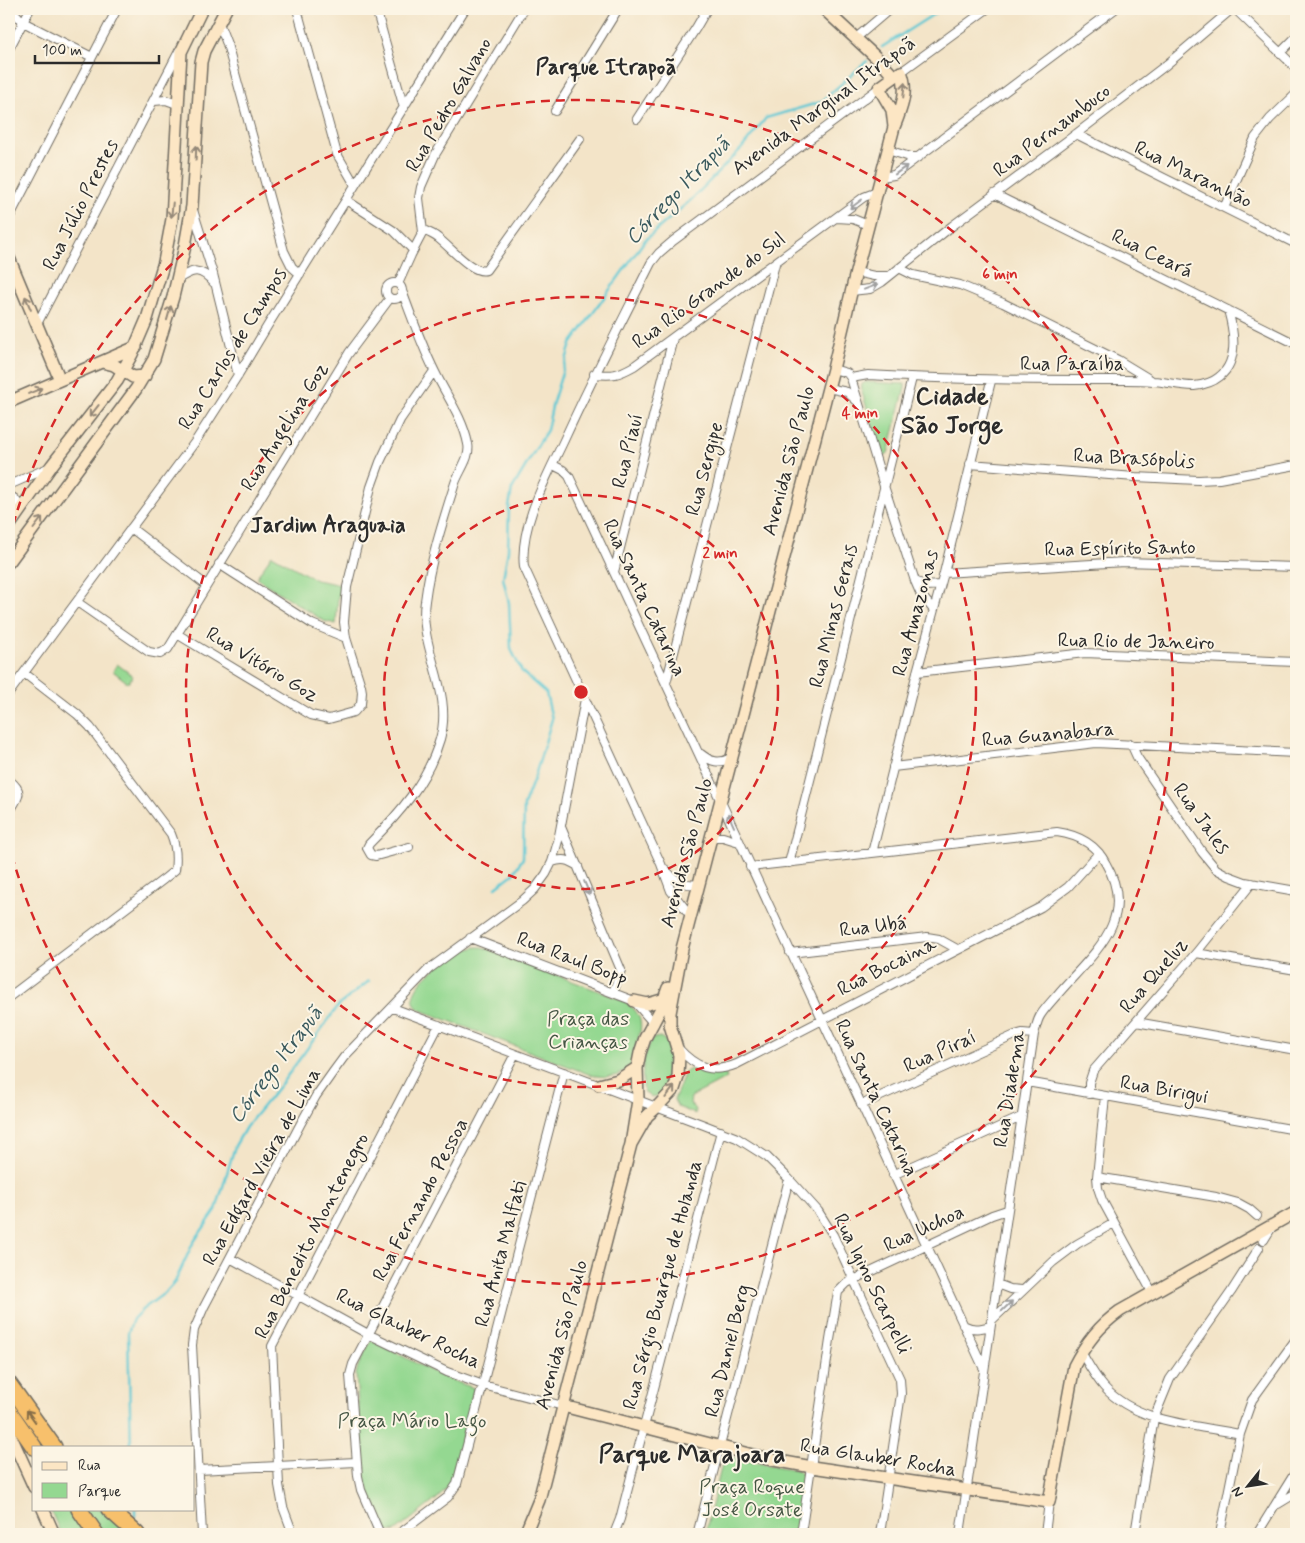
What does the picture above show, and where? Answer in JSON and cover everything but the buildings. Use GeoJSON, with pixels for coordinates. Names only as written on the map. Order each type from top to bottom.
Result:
{"type":"FeatureCollection","features":[{"type":"Feature","properties":{"kind":"highway"},"geometry":{"type":"LineString","coordinates":[[9,1384],[53,1446]]}},
{"type":"Feature","properties":{"kind":"highway"},"geometry":{"type":"LineString","coordinates":[[9,1412],[33,1446]]}},
{"type":"Feature","properties":{"kind":"highway"},"geometry":{"type":"LineString","coordinates":[[79,1510],[96,1534]]}},
{"type":"Feature","properties":{"kind":"highway"},"geometry":{"type":"LineString","coordinates":[[110,1510],[136,1533]]}},
{"type":"Feature","properties":{"kind":"street"},"geometry":{"type":"LineString","coordinates":[[11,9],[23,22],[92,57]]}},
{"type":"Feature","properties":{"kind":"street"},"geometry":{"type":"LineString","coordinates":[[9,49],[30,9]]}},
{"type":"Feature","properties":{"kind":"street"},"geometry":{"type":"LineString","coordinates":[[9,218],[117,9]]}},
{"type":"Feature","properties":{"kind":"street"},"geometry":{"type":"LineString","coordinates":[[9,562],[86,459],[154,359],[177,280],[192,206],[201,62],[204,50],[226,9]]}},
{"type":"Feature","properties":{"kind":"street"},"geometry":{"type":"LineString","coordinates":[[297,9],[336,154],[355,185]]}},
{"type":"Feature","properties":{"kind":"street"},"geometry":{"type":"LineString","coordinates":[[376,9],[404,108]]}},
{"type":"Feature","properties":{"kind":"street","name":"Rua Pedro Galvano"},"geometry":{"type":"LineString","coordinates":[[424,230],[421,215],[421,188],[435,155],[524,9]]}},
{"type":"Feature","properties":{"kind":"street"},"geometry":{"type":"LineString","coordinates":[[555,111],[618,9]]}},
{"type":"Feature","properties":{"kind":"street"},"geometry":{"type":"LineString","coordinates":[[637,120],[707,9]]}},
{"type":"Feature","properties":{"kind":"street"},"geometry":{"type":"LineString","coordinates":[[824,9],[897,75]]}},
{"type":"Feature","properties":{"kind":"street"},"geometry":{"type":"LineString","coordinates":[[856,38],[890,9]]}},
{"type":"Feature","properties":{"kind":"street","name":"Avenida Marginal Itrapoã"},"geometry":{"type":"LineString","coordinates":[[690,915],[671,891],[661,864],[524,567],[524,546],[536,498],[594,374],[651,263],[659,252],[987,9]]}},
{"type":"Feature","properties":{"kind":"street"},"geometry":{"type":"LineString","coordinates":[[881,177],[894,175],[1115,9]]}},
{"type":"Feature","properties":{"kind":"street"},"geometry":{"type":"LineString","coordinates":[[1233,9],[1296,68]]}},
{"type":"Feature","properties":{"kind":"street","name":"Rua Pernambuco"},"geometry":{"type":"LineString","coordinates":[[851,291],[870,289],[882,282],[994,194],[1166,65],[1233,9]]}},
{"type":"Feature","properties":{"kind":"street","name":"Rua Carlos de Campos"},"geometry":{"type":"LineString","coordinates":[[9,693],[195,442],[238,376],[463,10]]}},
{"type":"Feature","properties":{"kind":"street"},"geometry":{"type":"LineString","coordinates":[[9,526],[122,372],[136,347],[157,287],[168,240],[174,195],[180,57],[182,47],[201,11],[220,23],[284,251],[292,267],[300,274]]}},
{"type":"Feature","properties":{"kind":"street"},"geometry":{"type":"LineString","coordinates":[[1280,53],[1296,37]]}},
{"type":"Feature","properties":{"kind":"street","name":"Rua Júlio Prestes"},"geometry":{"type":"LineString","coordinates":[[37,324],[182,47]]}},
{"type":"Feature","properties":{"kind":"street","name":"Avenida São Paulo"},"geometry":{"type":"LineString","coordinates":[[631,1144],[646,1116],[657,1107],[676,1084],[680,1070],[677,1045],[670,1025],[670,1013],[682,949],[833,369],[868,225],[905,89],[904,80],[897,75]]}},
{"type":"Feature","properties":{"kind":"street","name":"Avenida São Paulo"},"geometry":{"type":"LineString","coordinates":[[879,88],[892,110],[894,127]]}},
{"type":"Feature","properties":{"kind":"street"},"geometry":{"type":"LineString","coordinates":[[1224,208],[1255,138],[1270,119],[1296,94]]}},
{"type":"Feature","properties":{"kind":"street"},"geometry":{"type":"LineString","coordinates":[[154,101],[166,100],[177,104]]}},
{"type":"Feature","properties":{"kind":"street","name":"Rua Maranhão"},"geometry":{"type":"LineString","coordinates":[[1076,134],[1296,244]]}},
{"type":"Feature","properties":{"kind":"street"},"geometry":{"type":"LineString","coordinates":[[393,298],[400,296],[400,288],[413,250],[424,230],[438,238],[478,270],[486,270],[580,139]]}},
{"type":"Feature","properties":{"kind":"street"},"geometry":{"type":"LineString","coordinates":[[888,150],[910,157],[919,157]]}},
{"type":"Feature","properties":{"kind":"street","name":"Rua Rio Grande do Sul"},"geometry":{"type":"LineString","coordinates":[[594,374],[611,376],[634,366],[864,197],[877,192]]}},
{"type":"Feature","properties":{"kind":"street","name":"Rua Ceará"},"geometry":{"type":"LineString","coordinates":[[994,194],[1296,344]]}},
{"type":"Feature","properties":{"kind":"street"},"geometry":{"type":"LineString","coordinates":[[346,200],[394,231],[413,250]]}},
{"type":"Feature","properties":{"kind":"street"},"geometry":{"type":"LineString","coordinates":[[192,206],[213,274],[238,376]]}},
{"type":"Feature","properties":{"kind":"street"},"geometry":{"type":"LineString","coordinates":[[837,218],[854,219],[868,225]]}},
{"type":"Feature","properties":{"kind":"street"},"geometry":{"type":"LineString","coordinates":[[9,258],[60,380]]}},
{"type":"Feature","properties":{"kind":"street","name":"Rua Sergipe"},"geometry":{"type":"LineString","coordinates":[[666,683],[775,264]]}},
{"type":"Feature","properties":{"kind":"street"},"geometry":{"type":"LineString","coordinates":[[899,268],[913,275],[960,285],[1003,304],[1118,360],[1152,381]]}},
{"type":"Feature","properties":{"kind":"street"},"geometry":{"type":"LineString","coordinates":[[177,280],[194,271],[205,274],[214,283]]}},
{"type":"Feature","properties":{"kind":"street"},"geometry":{"type":"LineString","coordinates":[[856,272],[874,276],[888,276]]}},
{"type":"Feature","properties":{"kind":"street"},"geometry":{"type":"LineString","coordinates":[[409,847],[376,856],[371,855],[367,848],[416,790],[434,758],[441,737],[442,695],[426,629],[424,604],[441,530],[456,481],[466,460],[468,445],[458,415],[434,371],[400,288],[393,283],[387,288],[387,294],[412,318]]}},
{"type":"Feature","properties":{"kind":"street","name":"Rua Angelina Goz"},"geometry":{"type":"LineString","coordinates":[[77,602],[149,652],[155,654],[164,652],[177,634],[349,353],[393,298]]}},
{"type":"Feature","properties":{"kind":"street","name":"Rua Paraíba"},"geometry":{"type":"LineString","coordinates":[[851,378],[868,375],[991,380],[1152,381],[1197,386],[1219,378],[1226,370],[1232,357],[1233,333],[1228,310]]}},
{"type":"Feature","properties":{"kind":"street","name":"Rua Piauí"},"geometry":{"type":"LineString","coordinates":[[614,572],[673,338]]}},
{"type":"Feature","properties":{"kind":"street"},"geometry":{"type":"LineString","coordinates":[[9,402],[136,347],[149,352],[154,359]]}},
{"type":"Feature","properties":{"kind":"street"},"geometry":{"type":"LineString","coordinates":[[102,362],[114,365],[122,372],[133,377],[144,376]]}},
{"type":"Feature","properties":{"kind":"street"},"geometry":{"type":"LineString","coordinates":[[833,369],[847,373],[851,378],[915,581],[921,595],[934,609]]}},
{"type":"Feature","properties":{"kind":"street","name":"Rua Vitório Goz"},"geometry":{"type":"LineString","coordinates":[[177,634],[311,715],[329,720],[354,712],[361,704],[362,692],[346,638],[344,622],[347,587],[371,487],[387,446],[434,371]]}},
{"type":"Feature","properties":{"kind":"street","name":"Rua Minas Gerais"},"geometry":{"type":"LineString","coordinates":[[789,862],[912,378]]}},
{"type":"Feature","properties":{"kind":"street","name":"Rua Amazonas"},"geometry":{"type":"LineString","coordinates":[[872,853],[939,585],[944,573],[991,380]]}},
{"type":"Feature","properties":{"kind":"street"},"geometry":{"type":"LineString","coordinates":[[828,388],[847,392],[859,403]]}},
{"type":"Feature","properties":{"kind":"street","name":"Rua Brasópolis"},"geometry":{"type":"LineString","coordinates":[[970,464],[1198,480],[1219,479],[1296,465]]}},
{"type":"Feature","properties":{"kind":"street","name":"Rua Santa Catarina"},"geometry":{"type":"LineString","coordinates":[[553,465],[563,470],[569,476],[700,752],[750,867],[984,1368]]}},
{"type":"Feature","properties":{"kind":"street"},"geometry":{"type":"LineString","coordinates":[[9,485],[50,468]]}},
{"type":"Feature","properties":{"kind":"street"},"geometry":{"type":"LineString","coordinates":[[9,495],[15,499],[21,508]]}},
{"type":"Feature","properties":{"kind":"street"},"geometry":{"type":"LineString","coordinates":[[131,528],[206,585]]}},
{"type":"Feature","properties":{"kind":"street","name":"Rua Espírito Santo"},"geometry":{"type":"LineString","coordinates":[[944,573],[1124,562],[1296,567]]}},
{"type":"Feature","properties":{"kind":"street"},"geometry":{"type":"LineString","coordinates":[[219,564],[312,624],[346,638]]}},
{"type":"Feature","properties":{"kind":"street"},"geometry":{"type":"LineString","coordinates":[[915,581],[926,586],[939,585]]}},
{"type":"Feature","properties":{"kind":"street","name":"Rua Rio de Janeiro"},"geometry":{"type":"LineString","coordinates":[[917,672],[1086,653],[1296,662]]}},
{"type":"Feature","properties":{"kind":"street"},"geometry":{"type":"LineString","coordinates":[[9,997],[175,870],[176,857],[175,844],[171,834],[91,728],[78,714],[24,673]]}},
{"type":"Feature","properties":{"kind":"street","name":"Rua Edgard Vieira de Lima"},"geometry":{"type":"LineString","coordinates":[[203,1533],[192,1345],[194,1330],[204,1307],[316,1096],[344,1057],[429,969],[522,901],[546,874],[552,862],[561,827],[585,699]]}},
{"type":"Feature","properties":{"kind":"street","name":"Rua Guanabara"},"geometry":{"type":"LineString","coordinates":[[893,767],[1089,744],[1131,744],[1296,753]]}},
{"type":"Feature","properties":{"kind":"street","name":"Rua Jales"},"geometry":{"type":"LineString","coordinates":[[1131,744],[1202,852],[1216,869],[1229,876],[1252,883],[1296,891]]}},
{"type":"Feature","properties":{"kind":"street"},"geometry":{"type":"LineString","coordinates":[[700,752],[709,760],[717,762],[731,758]]}},
{"type":"Feature","properties":{"kind":"street"},"geometry":{"type":"LineString","coordinates":[[9,780],[19,792],[19,796],[9,812]]}},
{"type":"Feature","properties":{"kind":"street"},"geometry":{"type":"LineString","coordinates":[[561,827],[622,970],[613,993]]}},
{"type":"Feature","properties":{"kind":"street","name":"Rua Diadema"},"geometry":{"type":"LineString","coordinates":[[750,867],[1057,832],[1079,837],[1086,841],[1099,853],[1114,878],[1117,891],[1116,917],[1111,930],[1099,948],[1043,1011],[1034,1034],[960,1534]]}},
{"type":"Feature","properties":{"kind":"street"},"geometry":{"type":"LineString","coordinates":[[711,837],[723,837],[739,842]]}},
{"type":"Feature","properties":{"kind":"street","name":"Rua Bocaina"},"geometry":{"type":"LineString","coordinates":[[677,1045],[688,1059],[699,1066],[716,1070],[737,1064],[1041,907],[1068,887],[1099,853]]}},
{"type":"Feature","properties":{"kind":"street"},"geometry":{"type":"LineString","coordinates":[[552,862],[560,859],[567,860],[578,866]]}},
{"type":"Feature","properties":{"kind":"street"},"geometry":{"type":"LineString","coordinates":[[661,864],[671,876],[681,883],[698,884]]}},
{"type":"Feature","properties":{"kind":"street","name":"Rua Queluz"},"geometry":{"type":"LineString","coordinates":[[1089,1094],[1089,1083],[1093,1071],[1196,953],[1252,883]]}},
{"type":"Feature","properties":{"kind":"street","name":"Rua Ubá"},"geometry":{"type":"LineString","coordinates":[[790,953],[926,937],[939,939],[957,949]]}},
{"type":"Feature","properties":{"kind":"street","name":"Rua Raul Bopp"},"geometry":{"type":"LineString","coordinates":[[470,938],[634,1001],[654,1024]]}},
{"type":"Feature","properties":{"kind":"street","name":"Avenida São Paulo"},"geometry":{"type":"LineString","coordinates":[[524,1534],[537,1508],[631,1144],[638,1100],[637,1068],[642,1046],[665,999],[682,949]]}},
{"type":"Feature","properties":{"kind":"street"},"geometry":{"type":"LineString","coordinates":[[1196,953],[1296,970]]}},
{"type":"Feature","properties":{"kind":"street"},"geometry":{"type":"LineString","coordinates":[[634,1001],[648,1004],[665,999]]}},
{"type":"Feature","properties":{"kind":"street","name":"Rua Igino Scarpelli"},"geometry":{"type":"LineString","coordinates":[[393,1008],[737,1138],[767,1157],[811,1202],[826,1222],[900,1379],[901,1394],[880,1534]]}},
{"type":"Feature","properties":{"kind":"street"},"geometry":{"type":"LineString","coordinates":[[1136,1022],[1296,1050]]}},
{"type":"Feature","properties":{"kind":"street"},"geometry":{"type":"LineString","coordinates":[[654,1024],[669,1034],[677,1045]]}},
{"type":"Feature","properties":{"kind":"street","name":"Rua Benedito Montenegro"},"geometry":{"type":"LineString","coordinates":[[293,1534],[281,1497],[272,1346],[439,1025]]}},
{"type":"Feature","properties":{"kind":"street","name":"Rua Piraí"},"geometry":{"type":"LineString","coordinates":[[861,1105],[1016,1035],[1022,1033],[1034,1034]]}},
{"type":"Feature","properties":{"kind":"street","name":"Rua Fernando Pessoa"},"geometry":{"type":"LineString","coordinates":[[380,1534],[359,1484],[350,1375],[353,1364],[515,1054]]}},
{"type":"Feature","properties":{"kind":"street"},"geometry":{"type":"LineString","coordinates":[[599,1085],[618,1080],[637,1068]]}},
{"type":"Feature","properties":{"kind":"street","name":"Rua Anita Malfati"},"geometry":{"type":"LineString","coordinates":[[399,1534],[448,1497],[453,1491],[460,1473],[564,1072]]}},
{"type":"Feature","properties":{"kind":"street","name":"Rua Birigui"},"geometry":{"type":"LineString","coordinates":[[1027,1082],[1296,1130]]}},
{"type":"Feature","properties":{"kind":"street"},"geometry":{"type":"LineString","coordinates":[[1105,1096],[1096,1177],[1100,1194],[1152,1292]]}},
{"type":"Feature","properties":{"kind":"street"},"geometry":{"type":"LineString","coordinates":[[893,1175],[1021,1117]]}},
{"type":"Feature","properties":{"kind":"street","name":"Rua Sérgio Buarque de Holanda"},"geometry":{"type":"LineString","coordinates":[[614,1534],[620,1519],[721,1131]]}},
{"type":"Feature","properties":{"kind":"street"},"geometry":{"type":"LineString","coordinates":[[1096,1177],[1216,1197],[1238,1203],[1257,1216]]}},
{"type":"Feature","properties":{"kind":"street","name":"Rua Daniel Berg"},"geometry":{"type":"LineString","coordinates":[[698,1531],[789,1179]]}},
{"type":"Feature","properties":{"kind":"street","name":"Rua Uchoa"},"geometry":{"type":"LineString","coordinates":[[801,1534],[838,1292],[847,1283],[992,1215],[1008,1210]]}},
{"type":"Feature","properties":{"kind":"street"},"geometry":{"type":"LineString","coordinates":[[1046,1534],[1049,1502],[1074,1366],[1096,1330],[1108,1319],[1152,1292],[1296,1212]]}},
{"type":"Feature","properties":{"kind":"street"},"geometry":{"type":"LineString","coordinates":[[964,1325],[977,1329],[990,1323],[1022,1290],[1066,1252],[1114,1223]]}},
{"type":"Feature","properties":{"kind":"street"},"geometry":{"type":"LineString","coordinates":[[1264,1240],[1273,1226]]}},
{"type":"Feature","properties":{"kind":"street"},"geometry":{"type":"LineString","coordinates":[[1136,1534],[1154,1418],[1170,1379],[1260,1248]]}},
{"type":"Feature","properties":{"kind":"street","name":"Rua Glauber Rocha"},"geometry":{"type":"LineString","coordinates":[[230,1258],[368,1334],[447,1372],[483,1385],[768,1459],[888,1479],[1049,1502]]}},
{"type":"Feature","properties":{"kind":"street"},"geometry":{"type":"LineString","coordinates":[[997,1284],[1010,1289],[1022,1290]]}},
{"type":"Feature","properties":{"kind":"street"},"geometry":{"type":"LineString","coordinates":[[1220,1534],[1240,1434],[1252,1400],[1296,1339]]}},
{"type":"Feature","properties":{"kind":"street"},"geometry":{"type":"LineString","coordinates":[[1081,1352],[1104,1387],[1118,1400],[1134,1409],[1154,1418],[1240,1434]]}},
{"type":"Feature","properties":{"kind":"street"},"geometry":{"type":"LineString","coordinates":[[9,1432],[32,1483]]}},
{"type":"Feature","properties":{"kind":"street"},"geometry":{"type":"LineString","coordinates":[[199,1470],[356,1462]]}},
{"type":"Feature","properties":{"kind":"street"},"geometry":{"type":"LineString","coordinates":[[1276,1506],[1296,1493],[1291,1486],[1295,1475]]}},
{"type":"Feature","properties":{"kind":"street"},"geometry":{"type":"LineString","coordinates":[[1257,1534],[1295,1475]]}},
{"type":"Feature","properties":{"kind":"street"},"geometry":{"type":"LineString","coordinates":[[43,1510],[54,1534]]}},
{"type":"Feature","properties":{"kind":"green space"},"geometry":{"type":"Polygon","coordinates":[[[866,382],[905,384],[888,453],[885,456],[881,454],[861,389],[862,384],[866,382]]]}},
{"type":"Feature","properties":{"kind":"green space"},"geometry":{"type":"Polygon","coordinates":[[[272,555],[316,580],[342,585],[338,597],[336,624],[324,621],[256,578],[272,555]]]}},
{"type":"Feature","properties":{"kind":"green space"},"geometry":{"type":"Polygon","coordinates":[[[117,664],[133,676],[128,683],[113,671],[117,664]]]}},
{"type":"Feature","properties":{"kind":"green space","name":"Praça das Crianças"},"geometry":{"type":"Polygon","coordinates":[[[476,947],[482,947],[617,998],[629,1005],[640,1018],[641,1025],[635,1054],[628,1069],[619,1075],[613,1076],[591,1075],[418,1009],[413,996],[423,979],[450,958],[476,947]]]}},
{"type":"Feature","properties":{"kind":"green space"},"geometry":{"type":"Polygon","coordinates":[[[660,1037],[667,1042],[672,1050],[674,1070],[668,1088],[661,1094],[652,1097],[644,1091],[643,1063],[650,1043],[654,1038],[660,1037]]]}},
{"type":"Feature","properties":{"kind":"green space"},"geometry":{"type":"Polygon","coordinates":[[[691,1069],[713,1074],[725,1073],[727,1078],[691,1097],[690,1104],[696,1110],[695,1114],[678,1107],[674,1100],[685,1072],[691,1069]]]}},
{"type":"Feature","properties":{"kind":"green space","name":"Praça Mário Lago"},"geometry":{"type":"Polygon","coordinates":[[[371,1340],[445,1378],[474,1388],[451,1482],[439,1497],[396,1531],[390,1532],[383,1528],[364,1482],[363,1475],[356,1375],[358,1366],[371,1340]]]}},
{"type":"Feature","properties":{"kind":"green space"},"geometry":{"type":"Polygon","coordinates":[[[28,1422],[49,1446],[32,1446],[32,1467],[19,1440],[28,1422]]]}},
{"type":"Feature","properties":{"kind":"green space","name":"Praça Roque José Orsate"},"geometry":{"type":"Polygon","coordinates":[[[730,1458],[797,1470],[802,1475],[801,1506],[792,1534],[705,1534],[722,1464],[730,1458]]]}},
{"type":"Feature","properties":{"kind":"green space"},"geometry":{"type":"Polygon","coordinates":[[[50,1510],[104,1510],[131,1534],[61,1534],[50,1510]]]}},
{"type":"Feature","properties":{"kind":"waterway"},"geometry":{"type":"LineString","coordinates":[[882,47],[942,9]]}},
{"type":"Feature","properties":{"kind":"waterway","name":"Córrego Itrapuã"},"geometry":{"type":"LineString","coordinates":[[496,887],[513,874],[523,858],[524,805],[552,719],[546,693],[522,672],[511,649],[509,603],[503,578],[508,551],[509,507],[512,489],[547,430],[553,402],[571,344],[645,240],[693,198],[742,148],[766,118],[821,102],[867,61]]}},
{"type":"Feature","properties":{"kind":"waterway","name":"Córrego Itrapuã"},"geometry":{"type":"LineString","coordinates":[[131,1446],[128,1333],[133,1319],[166,1292],[175,1282],[193,1243],[216,1210],[235,1146],[246,1127],[285,1079],[339,1005],[369,981]]}},
{"type":"Feature","properties":{"kind":"waterway","name":"Córrego Itrapuã"},"geometry":{"type":"LineString","coordinates":[[135,1510],[135,1516]]}},
{"type":"Feature","properties":{"kind":"district","name":"Parque Itrapoã"},"geometry":{"type":"Point","coordinates":[606,68]}},
{"type":"Feature","properties":{"kind":"district","name":"Cidade São Jorge"},"geometry":{"type":"Point","coordinates":[952,412]}},
{"type":"Feature","properties":{"kind":"district","name":"Jardim Araguaia"},"geometry":{"type":"Point","coordinates":[328,526]}},
{"type":"Feature","properties":{"kind":"district","name":"Parque Marajoara"},"geometry":{"type":"Point","coordinates":[692,1455]}}]}
